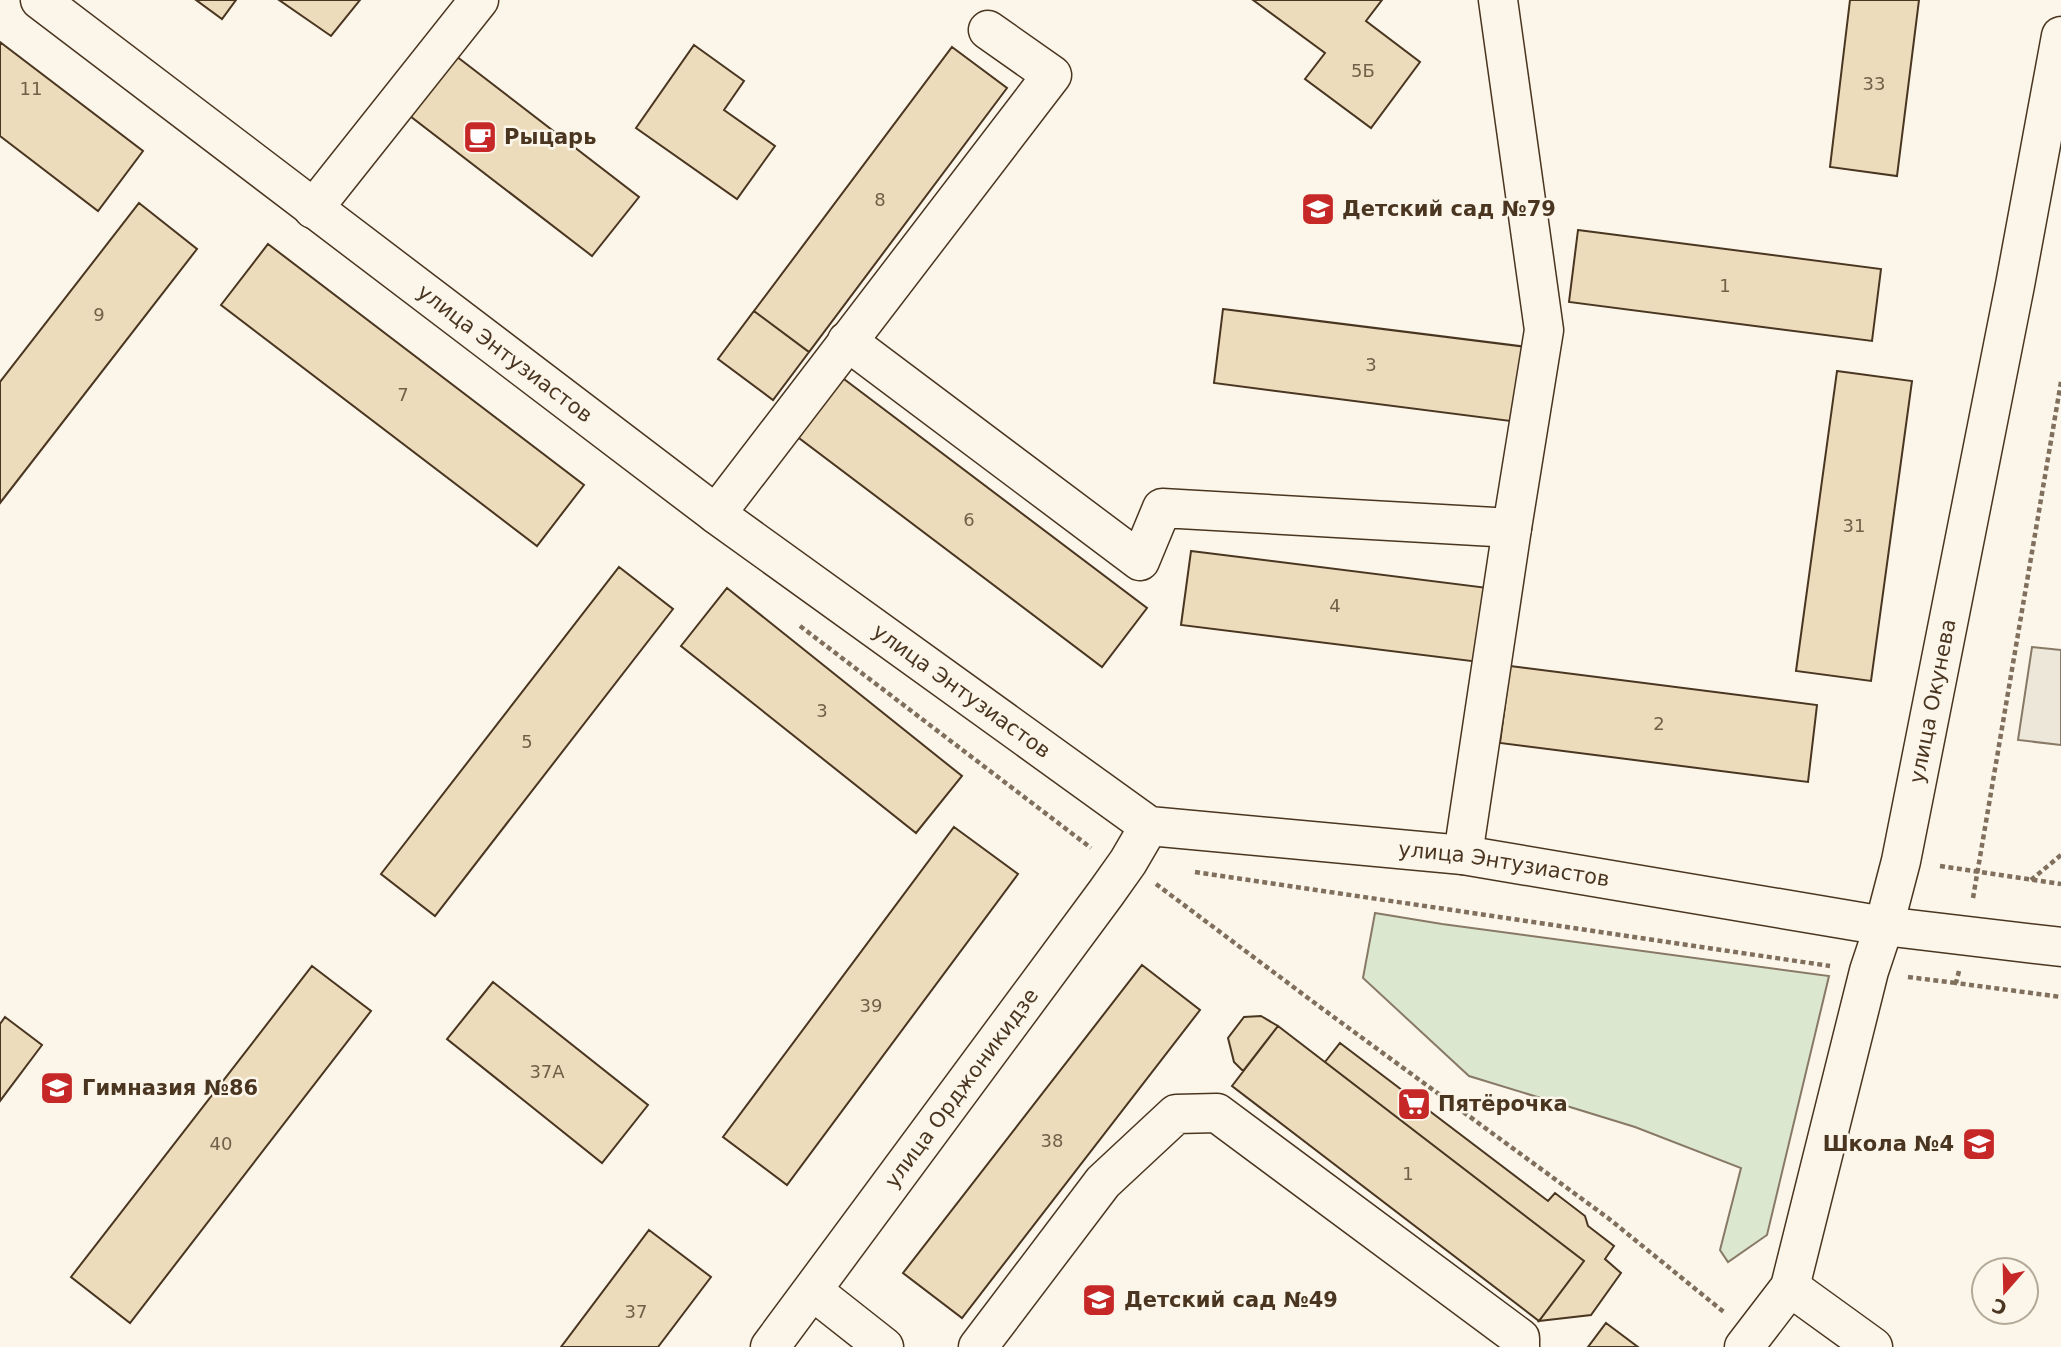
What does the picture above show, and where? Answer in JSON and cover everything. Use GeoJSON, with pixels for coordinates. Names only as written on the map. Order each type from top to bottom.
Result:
{"type":"FeatureCollection","features":[{"type":"Feature","properties":{"kind":"street","name":"улица Энтузиастов"},"geometry":{"type":"LineString","coordinates":[[40,0],[716,513],[1149,826],[1463,855],[1884,926],[2061,947]]}},
{"type":"Feature","properties":{"kind":"street"},"geometry":{"type":"LineString","coordinates":[[313,209],[479,0]]}},
{"type":"Feature","properties":{"kind":"street"},"geometry":{"type":"LineString","coordinates":[[1463,855],[1511,528],[1544,330],[1498,0]]}},
{"type":"Feature","properties":{"kind":"street"},"geometry":{"type":"LineString","coordinates":[[716,513],[1052,75],[988,30]]}},
{"type":"Feature","properties":{"kind":"street","name":"улица Окунева"},"geometry":{"type":"LineString","coordinates":[[1749,1341],[1790,1287],[1869,971],[1901,861],[2061,36]]}},
{"type":"Feature","properties":{"kind":"street"},"geometry":{"type":"LineString","coordinates":[[847,341],[1140,561],[1162,508],[1511,528]]}},
{"type":"Feature","properties":{"kind":"street","name":"улица Орджоникидзе"},"geometry":{"type":"LineString","coordinates":[[770,1347],[1128,862],[1149,826]]}},
{"type":"Feature","properties":{"kind":"street"},"geometry":{"type":"LineString","coordinates":[[978,1347],[1103,1182],[1176,1114],[1217,1113],[1520,1338],[1520,1347]]}},
{"type":"Feature","properties":{"kind":"street"},"geometry":{"type":"LineString","coordinates":[[1790,1287],[1874,1347]]}},
{"type":"Feature","properties":{"kind":"street"},"geometry":{"type":"LineString","coordinates":[[813,1291],[884,1347]]}},
{"type":"Feature","properties":{"kind":"path"},"geometry":{"type":"LineString","coordinates":[[1956,983],[1968,935],[2061,382]]}},
{"type":"Feature","properties":{"kind":"path"},"geometry":{"type":"LineString","coordinates":[[2031,880],[2061,855]]}},
{"type":"Feature","properties":{"kind":"path"},"geometry":{"type":"LineString","coordinates":[[1901,861],[2061,884]]}},
{"type":"Feature","properties":{"kind":"path"},"geometry":{"type":"LineString","coordinates":[[1128,862],[1839,967]]}},
{"type":"Feature","properties":{"kind":"path"},"geometry":{"type":"LineString","coordinates":[[1128,862],[1608,1218],[1749,1341]]}},
{"type":"Feature","properties":{"kind":"path"},"geometry":{"type":"LineString","coordinates":[[1898,975],[2061,997]]}},
{"type":"Feature","properties":{"kind":"green space"},"geometry":{"type":"Polygon","coordinates":[[[1375,913],[1829,976],[1767,1235],[1728,1262],[1720,1250],[1741,1168],[1635,1127],[1469,1076],[1363,978],[1375,913]]]}},
{"type":"Feature","properties":{"kind":"shaded area"},"geometry":{"type":"Polygon","coordinates":[[[2032,647],[2061,650],[2061,745],[2018,740],[2032,647]]]}},
{"type":"Feature","properties":{"kind":"building"},"geometry":{"type":"Polygon","coordinates":[[[196,0],[236,0],[222,19],[196,0]]]}},
{"type":"Feature","properties":{"kind":"building"},"geometry":{"type":"Polygon","coordinates":[[[279,0],[360,0],[331,36],[279,0]]]}},
{"type":"Feature","properties":{"kind":"building"},"geometry":{"type":"Polygon","coordinates":[[[1253,0],[1382,0],[1366,21],[1420,62],[1371,128],[1305,79],[1325,53],[1253,0]]]}},
{"type":"Feature","properties":{"kind":"building"},"geometry":{"type":"Polygon","coordinates":[[[1850,0],[1919,0],[1897,176],[1830,167],[1850,0]]]}},
{"type":"Feature","properties":{"kind":"building"},"geometry":{"type":"Polygon","coordinates":[[[0,42],[143,151],[98,211],[0,136],[0,42]]]}},
{"type":"Feature","properties":{"kind":"building"},"geometry":{"type":"Polygon","coordinates":[[[694,45],[744,81],[724,110],[775,146],[737,199],[636,128],[694,45]]]}},
{"type":"Feature","properties":{"kind":"building"},"geometry":{"type":"Polygon","coordinates":[[[952,47],[1007,88],[809,352],[754,311],[952,47]]]}},
{"type":"Feature","properties":{"kind":"building"},"geometry":{"type":"Polygon","coordinates":[[[456,56],[639,197],[592,256],[410,116],[456,56]]]}},
{"type":"Feature","properties":{"kind":"building"},"geometry":{"type":"Polygon","coordinates":[[[139,203],[197,249],[0,503],[0,382],[139,203]]]}},
{"type":"Feature","properties":{"kind":"building"},"geometry":{"type":"Polygon","coordinates":[[[1578,230],[1881,269],[1872,341],[1569,302],[1578,230]]]}},
{"type":"Feature","properties":{"kind":"building"},"geometry":{"type":"Polygon","coordinates":[[[268,244],[584,485],[537,546],[221,305],[268,244]]]}},
{"type":"Feature","properties":{"kind":"building"},"geometry":{"type":"Polygon","coordinates":[[[1223,309],[1527,347],[1518,422],[1214,383],[1223,309]]]}},
{"type":"Feature","properties":{"kind":"building"},"geometry":{"type":"Polygon","coordinates":[[[754,311],[809,352],[773,400],[718,359],[754,311]]]}},
{"type":"Feature","properties":{"kind":"building"},"geometry":{"type":"Polygon","coordinates":[[[1837,371],[1912,381],[1871,681],[1796,671],[1837,371]]]}},
{"type":"Feature","properties":{"kind":"building"},"geometry":{"type":"Polygon","coordinates":[[[836,373],[1147,608],[1102,667],[791,432],[836,373]]]}},
{"type":"Feature","properties":{"kind":"building"},"geometry":{"type":"Polygon","coordinates":[[[1191,551],[1488,588],[1479,662],[1181,625],[1191,551]]]}},
{"type":"Feature","properties":{"kind":"building"},"geometry":{"type":"Polygon","coordinates":[[[619,567],[673,609],[435,916],[381,874],[619,567]]]}},
{"type":"Feature","properties":{"kind":"building"},"geometry":{"type":"Polygon","coordinates":[[[727,588],[962,776],[916,833],[681,646],[727,588]]]}},
{"type":"Feature","properties":{"kind":"building"},"geometry":{"type":"Polygon","coordinates":[[[1510,666],[1817,705],[1808,782],[1500,743],[1510,666]]]}},
{"type":"Feature","properties":{"kind":"building"},"geometry":{"type":"Polygon","coordinates":[[[954,827],[1018,874],[787,1185],[723,1137],[954,827]]]}},
{"type":"Feature","properties":{"kind":"building"},"geometry":{"type":"Polygon","coordinates":[[[1142,965],[1200,1010],[962,1318],[903,1273],[1142,965]]]}},
{"type":"Feature","properties":{"kind":"building"},"geometry":{"type":"Polygon","coordinates":[[[312,966],[371,1011],[130,1323],[71,1277],[312,966]]]}},
{"type":"Feature","properties":{"kind":"building"},"geometry":{"type":"Polygon","coordinates":[[[493,982],[648,1105],[602,1163],[447,1039],[493,982]]]}},
{"type":"Feature","properties":{"kind":"building"},"geometry":{"type":"Polygon","coordinates":[[[1261,1016],[1278,1026],[1243,1071],[1234,1062],[1228,1038],[1244,1017],[1261,1016]]]}},
{"type":"Feature","properties":{"kind":"building"},"geometry":{"type":"Polygon","coordinates":[[[5,1017],[42,1045],[0,1101],[0,1024],[5,1017]]]}},
{"type":"Feature","properties":{"kind":"building"},"geometry":{"type":"Polygon","coordinates":[[[1278,1026],[1584,1261],[1539,1321],[1232,1086],[1278,1026]]]}},
{"type":"Feature","properties":{"kind":"building"},"geometry":{"type":"Polygon","coordinates":[[[1340,1043],[1548,1201],[1555,1193],[1585,1216],[1588,1226],[1614,1246],[1605,1259],[1621,1273],[1591,1315],[1539,1321],[1584,1261],[1325,1062],[1340,1043]]]}},
{"type":"Feature","properties":{"kind":"building"},"geometry":{"type":"Polygon","coordinates":[[[649,1230],[711,1277],[658,1347],[561,1347],[649,1230]]]}},
{"type":"Feature","properties":{"kind":"building"},"geometry":{"type":"Polygon","coordinates":[[[1606,1323],[1638,1347],[1588,1347],[1606,1323]]]}},
{"type":"Feature","properties":{"kind":"place","name":"Рыцарь"},"geometry":{"type":"Point","coordinates":[480,137]}},
{"type":"Feature","properties":{"kind":"place","name":"Детский сад №79"},"geometry":{"type":"Point","coordinates":[1318,209]}},
{"type":"Feature","properties":{"kind":"place","name":"Гимназия №86"},"geometry":{"type":"Point","coordinates":[57,1088]}},
{"type":"Feature","properties":{"kind":"place","name":"Пятёрочка"},"geometry":{"type":"Point","coordinates":[1414,1104]}},
{"type":"Feature","properties":{"kind":"place","name":"Школа №4"},"geometry":{"type":"Point","coordinates":[1979,1144]}},
{"type":"Feature","properties":{"kind":"place","name":"Детский сад №49"},"geometry":{"type":"Point","coordinates":[1099,1300]}}]}
